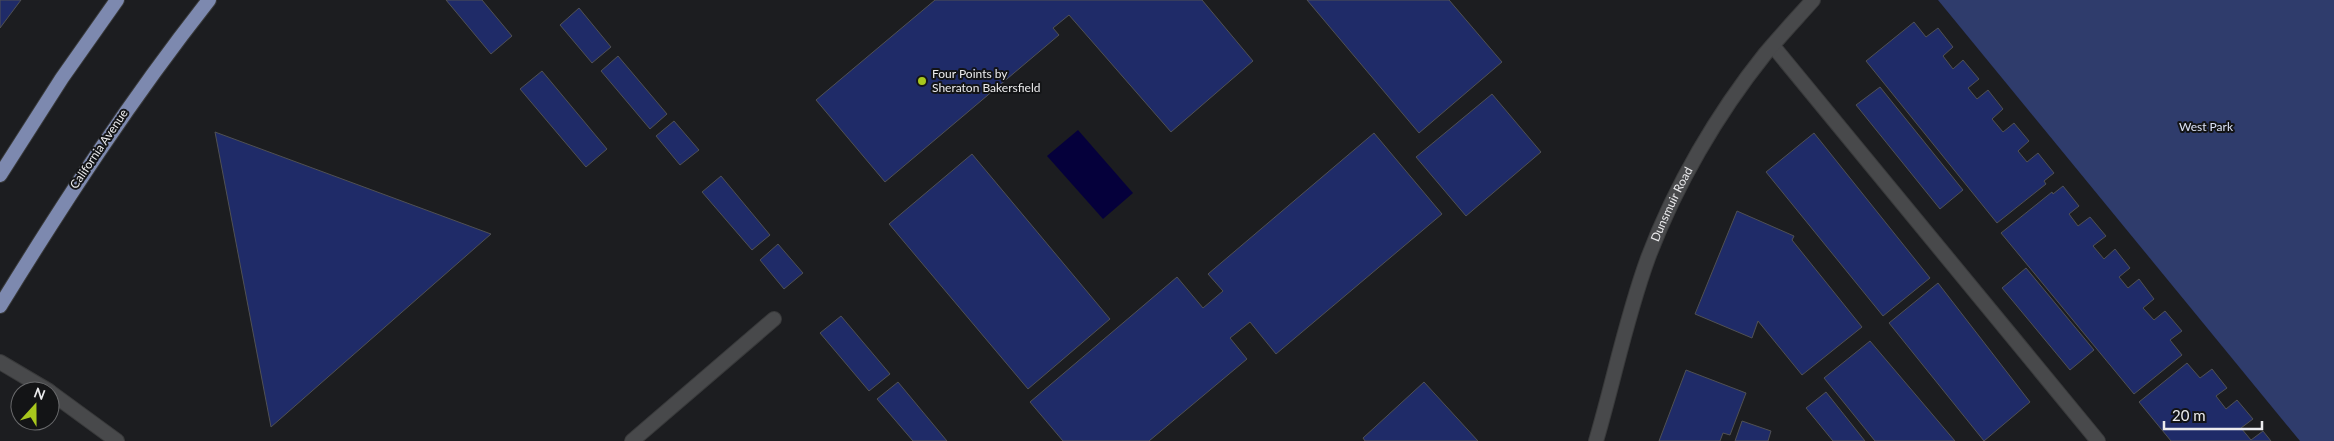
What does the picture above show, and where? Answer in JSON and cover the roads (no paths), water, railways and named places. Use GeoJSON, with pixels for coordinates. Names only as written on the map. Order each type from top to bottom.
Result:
{"type":"FeatureCollection","features":[{"type":"Feature","properties":{"kind":"main road"},"geometry":{"type":"LineString","coordinates":[[0,175],[62,78],[117,0]]}},
{"type":"Feature","properties":{"kind":"main road","name":"California Avenue"},"geometry":{"type":"LineString","coordinates":[[0,306],[48,225],[136,94],[209,0]]}},
{"type":"Feature","properties":{"kind":"street","name":"Dunsmuir Road"},"geometry":{"type":"LineString","coordinates":[[1596,441],[1623,336],[1649,258],[1677,195],[1717,123],[1773,46],[1813,0]]}},
{"type":"Feature","properties":{"kind":"street"},"geometry":{"type":"LineString","coordinates":[[1773,46],[2098,441]]}},
{"type":"Feature","properties":{"kind":"street"},"geometry":{"type":"LineString","coordinates":[[632,441],[774,319]]}},
{"type":"Feature","properties":{"kind":"street"},"geometry":{"type":"LineString","coordinates":[[0,362],[32,381]]}},
{"type":"Feature","properties":{"kind":"street"},"geometry":{"type":"LineString","coordinates":[[60,399],[117,441]]}},
{"type":"Feature","properties":{"kind":"place","name":"Four Points by Sheraton Bakersfield"},"geometry":{"type":"Point","coordinates":[922,81]}},
{"type":"Feature","properties":{"kind":"park label","name":"West Park"},"geometry":{"type":"Point","coordinates":[2206,127]}}]}
